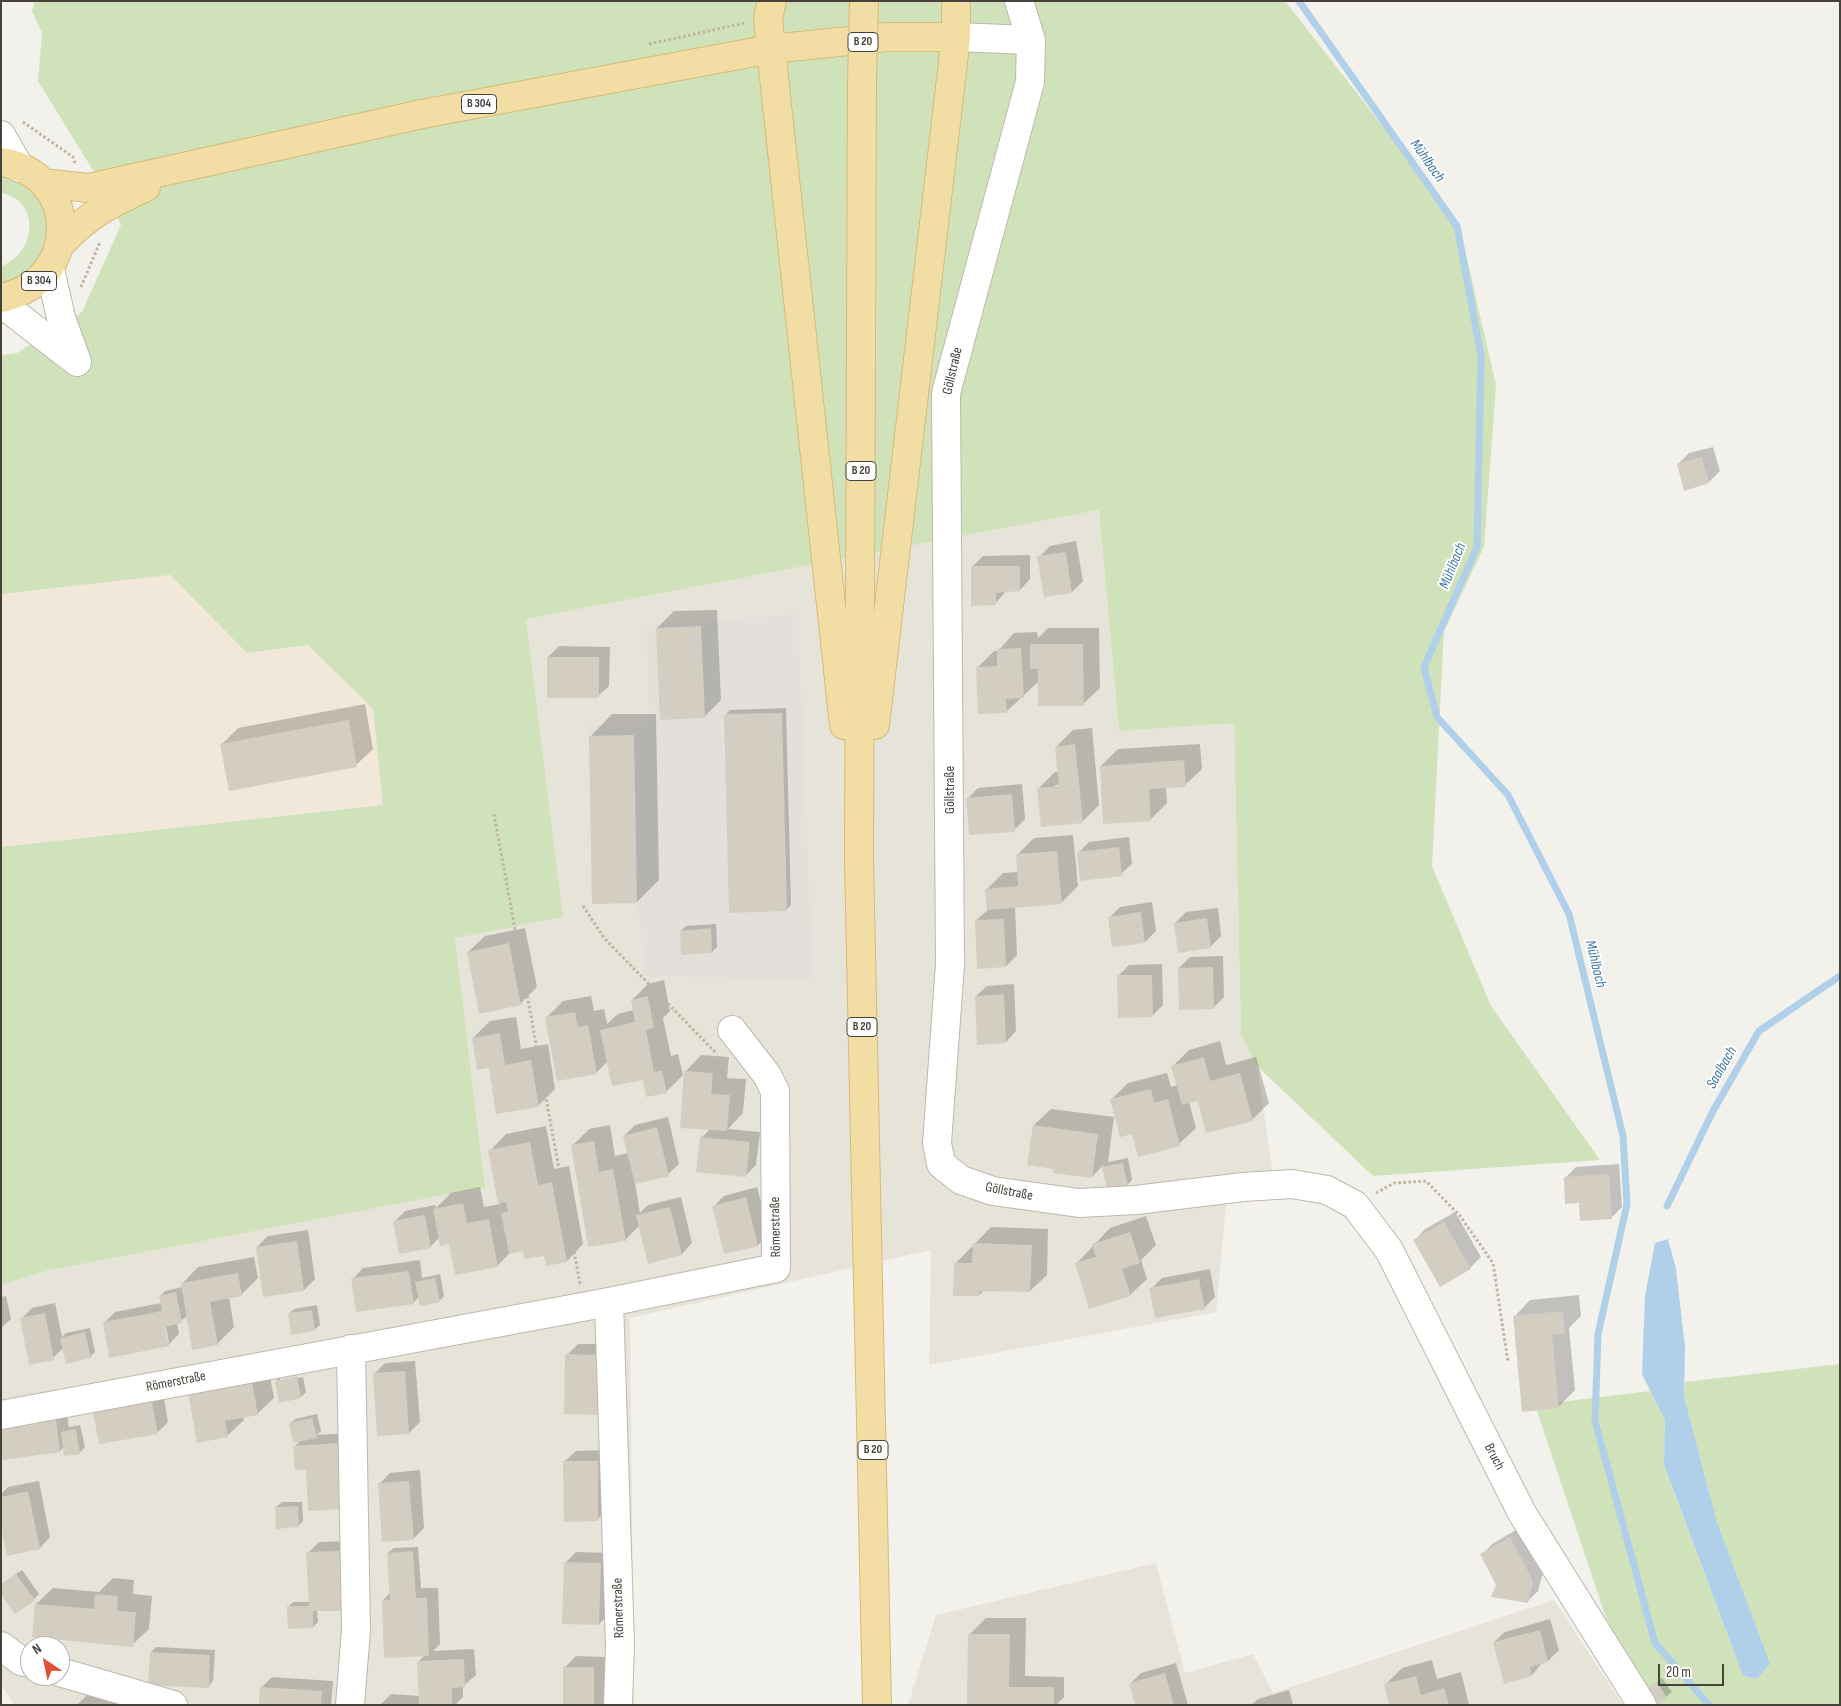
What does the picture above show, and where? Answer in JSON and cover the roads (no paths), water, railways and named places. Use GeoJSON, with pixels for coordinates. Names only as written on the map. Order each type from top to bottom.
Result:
{"type":"FeatureCollection","features":[{"type":"Feature","properties":{"kind":"main road"},"geometry":{"type":"LineString","coordinates":[[772,1],[768,18],[770,49],[859,859]]}},
{"type":"Feature","properties":{"kind":"main road","name":"B 20"},"geometry":{"type":"LineString","coordinates":[[864,1],[862,83],[859,859],[877,1705]]}},
{"type":"Feature","properties":{"kind":"main road"},"geometry":{"type":"LineString","coordinates":[[859,859],[956,37],[956,1]]}},
{"type":"Feature","properties":{"kind":"main road","name":"B 304"},"geometry":{"type":"LineString","coordinates":[[11,165],[43,183],[89,188],[422,114],[770,49],[888,37],[956,37]]}},
{"type":"Feature","properties":{"kind":"main road","name":"B 304"},"geometry":{"type":"LineString","coordinates":[[1,298],[18,295],[36,284],[79,225],[99,210],[188,166]]}},
{"type":"Feature","properties":{"kind":"main road","name":"B 304"},"geometry":{"type":"LineString","coordinates":[[43,183],[59,212],[61,229],[55,257]]}},
{"type":"Feature","properties":{"kind":"street","name":"Göllstraße"},"geometry":{"type":"LineString","coordinates":[[1019,1],[1031,40],[1030,82],[946,394],[950,964],[938,1143],[941,1164],[961,1180],[993,1192],[1079,1203],[1136,1200],[1243,1187],[1292,1184],[1327,1190],[1355,1205]]}},
{"type":"Feature","properties":{"kind":"street"},"geometry":{"type":"LineString","coordinates":[[956,37],[1031,40]]}},
{"type":"Feature","properties":{"kind":"street"},"geometry":{"type":"LineString","coordinates":[[1,135],[11,165]]}},
{"type":"Feature","properties":{"kind":"street"},"geometry":{"type":"LineString","coordinates":[[1,303],[77,362],[61,318],[55,257]]}},
{"type":"Feature","properties":{"kind":"street","name":"Römerstraße"},"geometry":{"type":"LineString","coordinates":[[1,1414],[597,1304],[776,1268],[775,1091],[767,1074],[732,1030]]}},
{"type":"Feature","properties":{"kind":"street","name":"Bruch"},"geometry":{"type":"LineString","coordinates":[[1355,1205],[1389,1250],[1522,1513],[1642,1705]]}},
{"type":"Feature","properties":{"kind":"street","name":"Römerstraße"},"geometry":{"type":"LineString","coordinates":[[597,1304],[620,1645],[618,1705]]}},
{"type":"Feature","properties":{"kind":"street"},"geometry":{"type":"LineString","coordinates":[[350,1705],[356,1630],[351,1349]]}},
{"type":"Feature","properties":{"kind":"street"},"geometry":{"type":"LineString","coordinates":[[1,1646],[20,1660]]}},
{"type":"Feature","properties":{"kind":"street"},"geometry":{"type":"LineString","coordinates":[[70,1675],[173,1705]]}},
{"type":"Feature","properties":{"kind":"water"},"geometry":{"type":"Polygon","coordinates":[[[1668,1239],[1676,1269],[1685,1347],[1684,1396],[1717,1522],[1770,1664],[1757,1679],[1743,1676],[1664,1465],[1665,1421],[1642,1374],[1645,1296],[1655,1243],[1668,1239]]]}},
{"type":"Feature","properties":{"kind":"waterway","name":"Mühlbach"},"geometry":{"type":"LineString","coordinates":[[1299,1],[1457,226],[1481,356],[1477,547],[1424,667],[1437,717],[1508,795],[1569,914],[1623,1136],[1627,1204],[1598,1334],[1595,1421],[1655,1643],[1709,1705]]}},
{"type":"Feature","properties":{"kind":"waterway","name":"Saalbach"},"geometry":{"type":"LineString","coordinates":[[1667,1206],[1713,1111],[1759,1031],[1840,976]]}}]}
